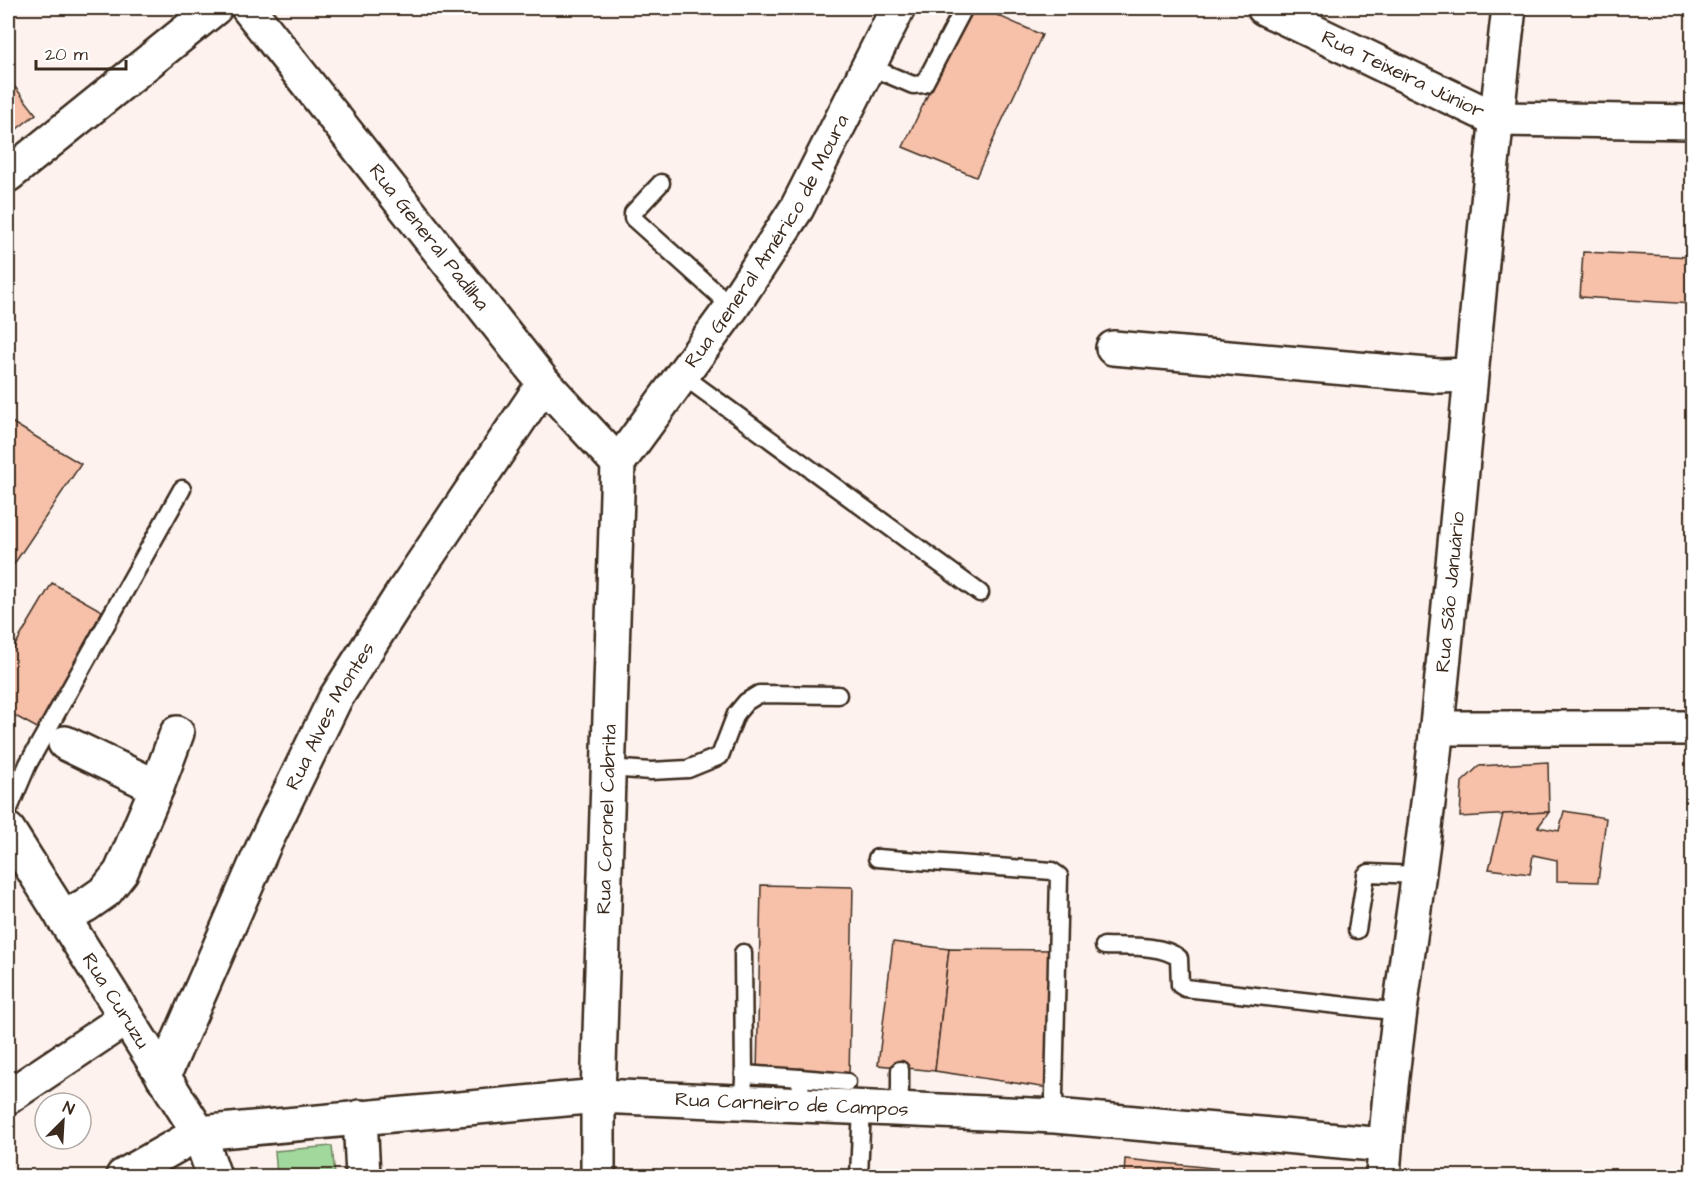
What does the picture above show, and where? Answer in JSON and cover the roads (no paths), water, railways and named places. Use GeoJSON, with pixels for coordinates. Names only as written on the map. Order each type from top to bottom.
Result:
{"type":"FeatureCollection","features":[{"type":"Feature","properties":{"kind":"street"},"geometry":{"type":"LineString","coordinates":[[8,174],[215,8]]}},
{"type":"Feature","properties":{"kind":"street","name":"Rua General Padilha"},"geometry":{"type":"LineString","coordinates":[[248,8],[544,383],[618,463]]}},
{"type":"Feature","properties":{"kind":"street","name":"Rua General Américo de Moura"},"geometry":{"type":"LineString","coordinates":[[618,463],[732,307],[797,208],[898,8]]}},
{"type":"Feature","properties":{"kind":"street","name":"Rua Teixeira Júnior"},"geometry":{"type":"LineString","coordinates":[[1264,8],[1496,119],[1692,122]]}},
{"type":"Feature","properties":{"kind":"street","name":"Rua São Januário"},"geometry":{"type":"LineString","coordinates":[[1384,1161],[1437,728],[1470,375],[1509,8]]}},
{"type":"Feature","properties":{"kind":"street"},"geometry":{"type":"LineString","coordinates":[[1113,348],[1439,376],[1470,375]]}},
{"type":"Feature","properties":{"kind":"street","name":"Rua Alves Montes"},"geometry":{"type":"LineString","coordinates":[[164,1077],[264,845],[335,699],[400,597],[544,383]]}},
{"type":"Feature","properties":{"kind":"street","name":"Rua Coronel Cabrita"},"geometry":{"type":"LineString","coordinates":[[598,1176],[598,1096],[618,463]]}},
{"type":"Feature","properties":{"kind":"street"},"geometry":{"type":"LineString","coordinates":[[1437,728],[1692,728]]}},
{"type":"Feature","properties":{"kind":"street"},"geometry":{"type":"LineString","coordinates":[[63,918],[106,891],[121,872],[158,787],[177,733]]}},
{"type":"Feature","properties":{"kind":"street"},"geometry":{"type":"LineString","coordinates":[[65,742],[158,787]]}},
{"type":"Feature","properties":{"kind":"street","name":"Rua Curuzu"},"geometry":{"type":"LineString","coordinates":[[8,830],[199,1133],[214,1176]]}},
{"type":"Feature","properties":{"kind":"street"},"geometry":{"type":"LineString","coordinates":[[8,1097],[126,1018]]}},
{"type":"Feature","properties":{"kind":"street","name":"Rua Carneiro de Campos"},"geometry":{"type":"LineString","coordinates":[[199,1133],[598,1096],[743,1088],[854,1094],[897,1109],[1055,1116],[1384,1161]]}},
{"type":"Feature","properties":{"kind":"street"},"geometry":{"type":"LineString","coordinates":[[360,1118],[363,1176]]}},
{"type":"Feature","properties":{"kind":"street"},"geometry":{"type":"LineString","coordinates":[[123,1176],[199,1133]]}},
{"type":"Feature","properties":{"kind":"lane"},"geometry":{"type":"LineString","coordinates":[[868,66],[913,85],[924,84],[964,8]]}},
{"type":"Feature","properties":{"kind":"lane"},"geometry":{"type":"LineString","coordinates":[[661,183],[633,213],[633,218],[732,307]]}},
{"type":"Feature","properties":{"kind":"lane"},"geometry":{"type":"LineString","coordinates":[[682,375],[980,593]]}},
{"type":"Feature","properties":{"kind":"lane"},"geometry":{"type":"LineString","coordinates":[[8,811],[28,764],[182,489]]}},
{"type":"Feature","properties":{"kind":"lane"},"geometry":{"type":"LineString","coordinates":[[608,768],[651,771],[687,769],[720,756],[736,714],[746,702],[759,694],[838,694]]}},
{"type":"Feature","properties":{"kind":"lane"},"geometry":{"type":"LineString","coordinates":[[877,858],[1052,871],[1059,876],[1055,1116]]}},
{"type":"Feature","properties":{"kind":"lane"},"geometry":{"type":"LineString","coordinates":[[1357,930],[1365,880],[1369,873],[1418,875]]}},
{"type":"Feature","properties":{"kind":"lane"},"geometry":{"type":"LineString","coordinates":[[1104,946],[1160,949],[1175,955],[1179,958],[1180,985],[1185,988],[1401,1012]]}},
{"type":"Feature","properties":{"kind":"lane"},"geometry":{"type":"LineString","coordinates":[[743,953],[743,1088]]}},
{"type":"Feature","properties":{"kind":"lane"},"geometry":{"type":"LineString","coordinates":[[897,1109],[900,1070]]}},
{"type":"Feature","properties":{"kind":"lane"},"geometry":{"type":"LineString","coordinates":[[854,1094],[859,1176]]}}]}
